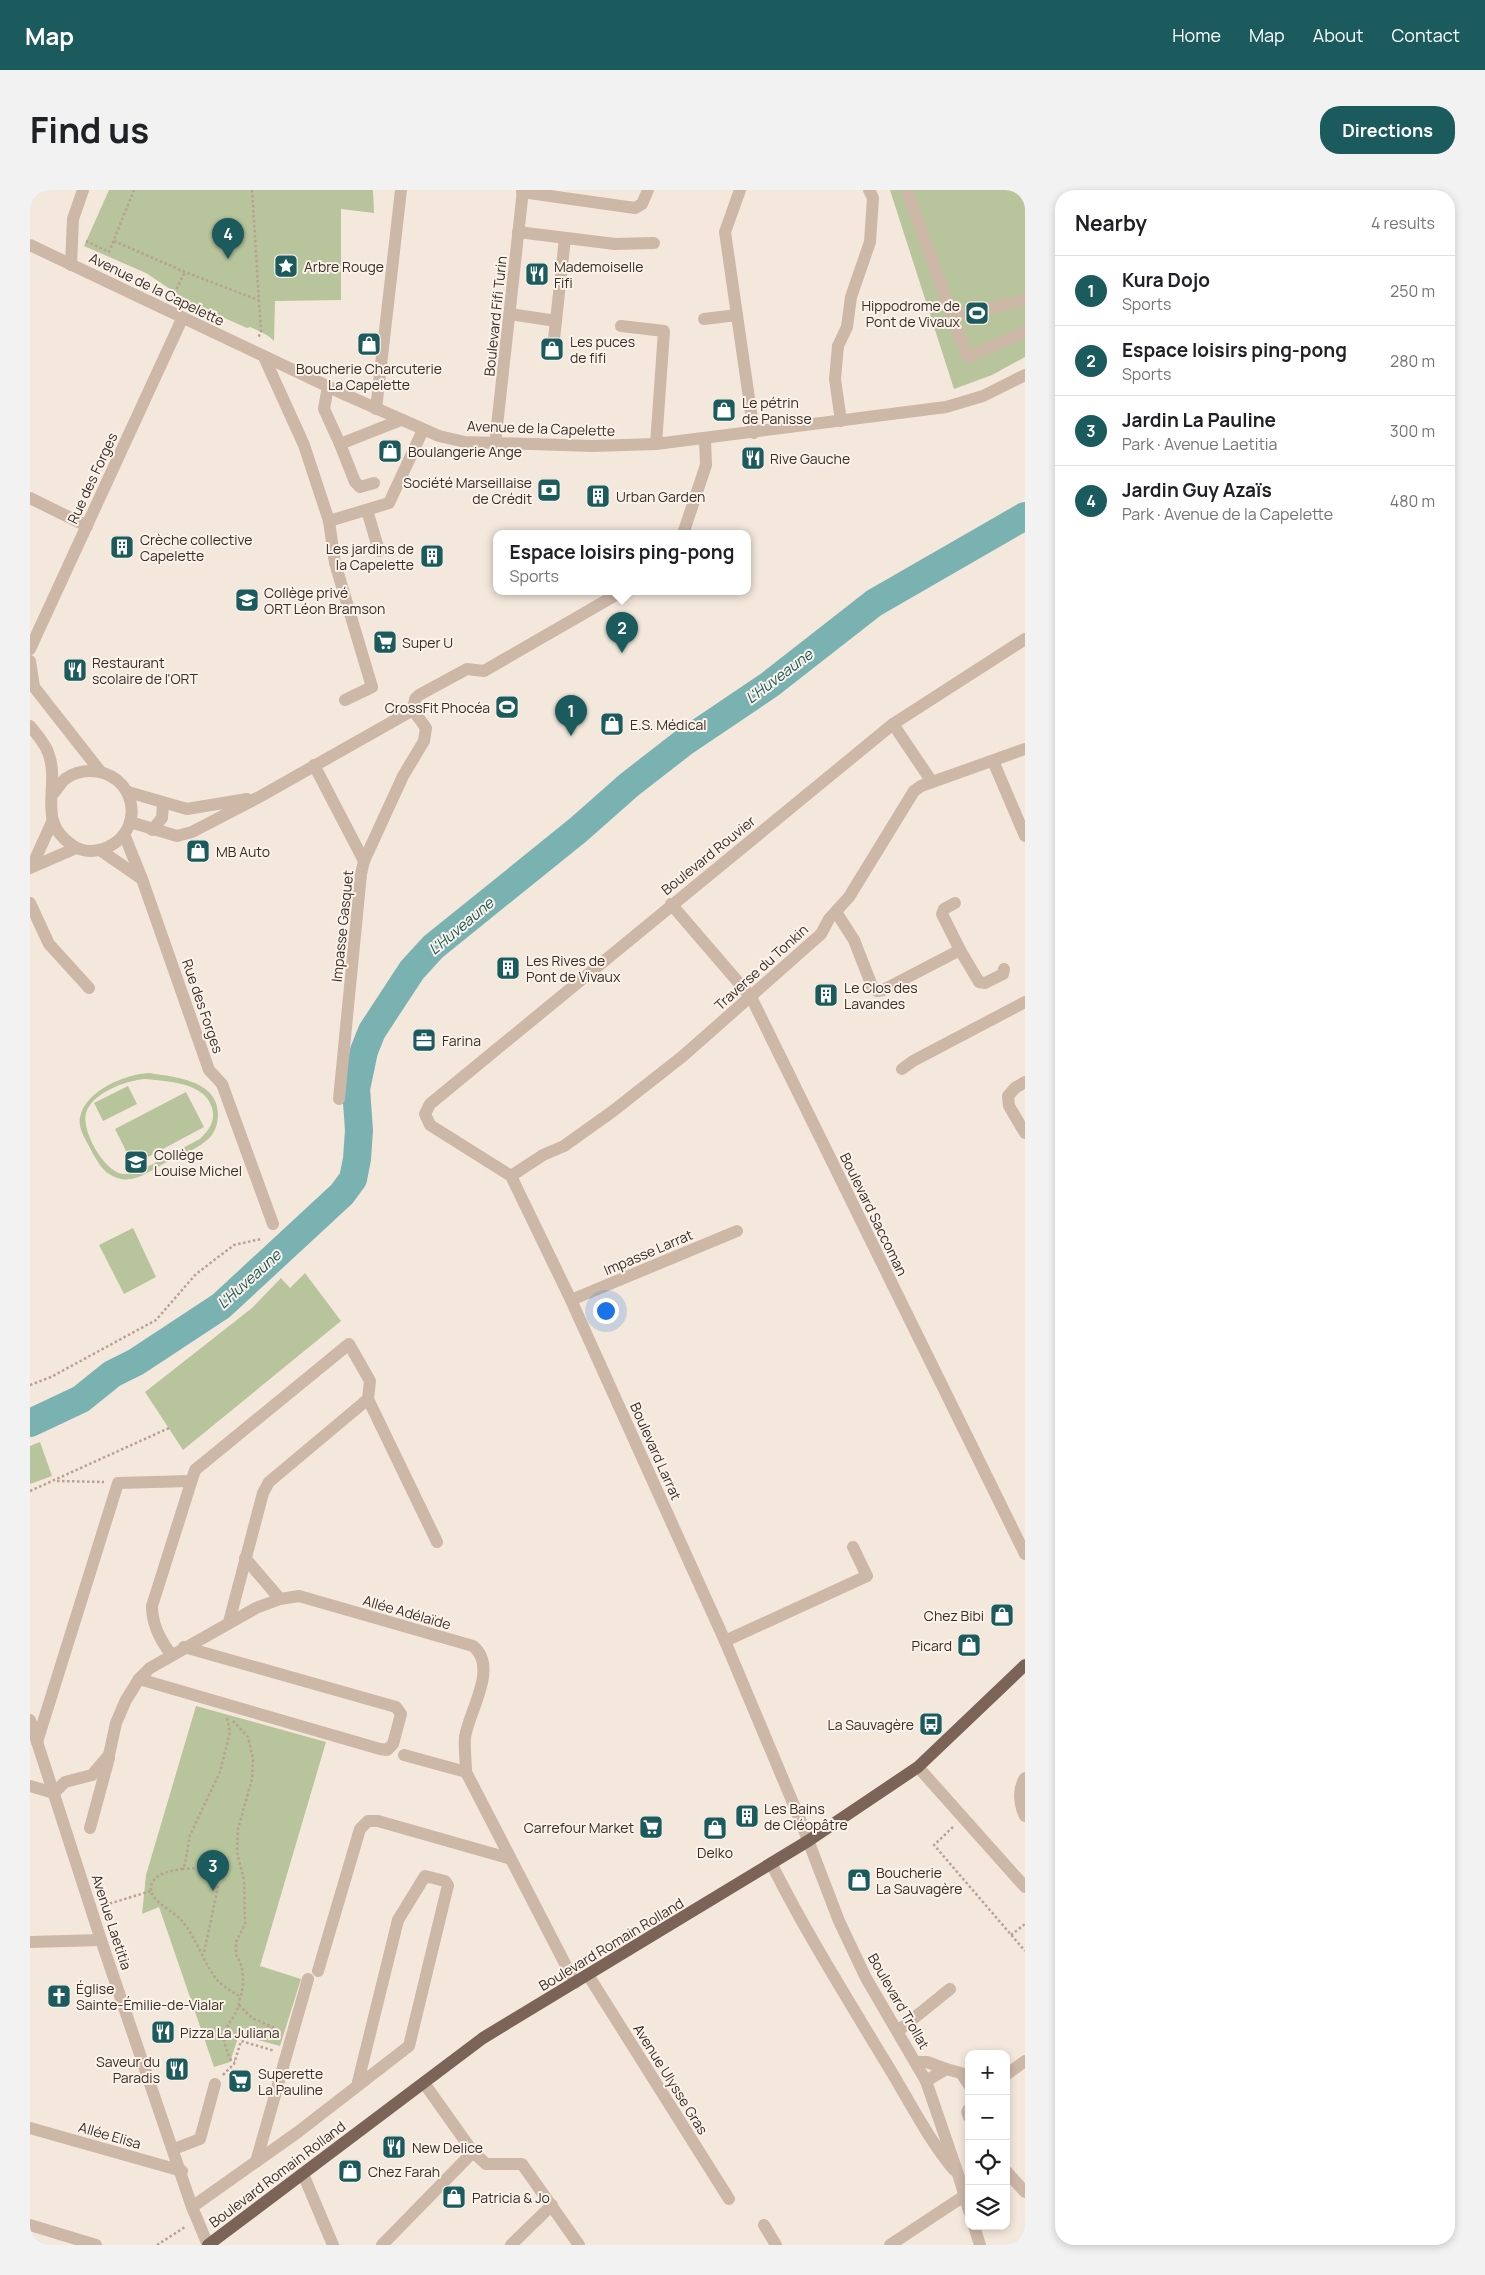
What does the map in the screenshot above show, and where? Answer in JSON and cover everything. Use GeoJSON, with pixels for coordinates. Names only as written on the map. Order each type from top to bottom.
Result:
{"type":"FeatureCollection","features":[{"type":"Feature","properties":{"kind":"main road","name":"Boulevard Romain Rolland"},"geometry":{"type":"LineString","coordinates":[[208,2245],[483,2038],[808,1841],[918,1768],[1025,1665]]}},
{"type":"Feature","properties":{"kind":"street"},"geometry":{"type":"LineString","coordinates":[[71,265],[73,218],[83,190]]}},
{"type":"Feature","properties":{"kind":"street"},"geometry":{"type":"LineString","coordinates":[[376,409],[401,190]]}},
{"type":"Feature","properties":{"kind":"street"},"geometry":{"type":"LineString","coordinates":[[522,191],[635,208],[642,204],[648,190]]}},
{"type":"Feature","properties":{"kind":"street"},"geometry":{"type":"LineString","coordinates":[[740,190],[724,232],[754,432]]}},
{"type":"Feature","properties":{"kind":"street"},"geometry":{"type":"LineString","coordinates":[[841,421],[835,379],[838,346],[847,327],[851,297],[870,242],[874,198],[869,190]]}},
{"type":"Feature","properties":{"kind":"street"},"geometry":{"type":"LineString","coordinates":[[907,190],[968,357],[1025,332]]}},
{"type":"Feature","properties":{"kind":"street","name":"Boulevard Fifi Turin"},"geometry":{"type":"LineString","coordinates":[[496,444],[522,191]]}},
{"type":"Feature","properties":{"kind":"street"},"geometry":{"type":"LineString","coordinates":[[518,232],[616,244],[654,243]]}},
{"type":"Feature","properties":{"kind":"street"},"geometry":{"type":"LineString","coordinates":[[554,339],[565,238]]}},
{"type":"Feature","properties":{"kind":"street","name":"Avenue de la Capelette"},"geometry":{"type":"LineString","coordinates":[[30,245],[165,311],[376,409],[439,436],[465,442],[496,444],[656,444],[705,439],[964,403],[983,396],[1025,375]]}},
{"type":"Feature","properties":{"kind":"street"},"geometry":{"type":"LineString","coordinates":[[952,316],[1025,300]]}},
{"type":"Feature","properties":{"kind":"street"},"geometry":{"type":"LineString","coordinates":[[510,314],[556,321]]}},
{"type":"Feature","properties":{"kind":"street"},"geometry":{"type":"LineString","coordinates":[[704,318],[737,315]]}},
{"type":"Feature","properties":{"kind":"street","name":"Rue des Forges"},"geometry":{"type":"LineString","coordinates":[[30,649],[182,319]]}},
{"type":"Feature","properties":{"kind":"street"},"geometry":{"type":"LineString","coordinates":[[621,326],[664,331],[656,444]]}},
{"type":"Feature","properties":{"kind":"street"},"geometry":{"type":"LineString","coordinates":[[259,354],[304,445],[329,520],[335,563],[372,687],[345,700]]}},
{"type":"Feature","properties":{"kind":"street"},"geometry":{"type":"LineString","coordinates":[[328,386],[324,409],[355,482],[360,487],[374,483]]}},
{"type":"Feature","properties":{"kind":"street"},"geometry":{"type":"LineString","coordinates":[[340,444],[401,420]]}},
{"type":"Feature","properties":{"kind":"street"},"geometry":{"type":"LineString","coordinates":[[329,520],[388,503],[423,430]]}},
{"type":"Feature","properties":{"kind":"street"},"geometry":{"type":"LineString","coordinates":[[685,530],[706,465],[705,439]]}},
{"type":"Feature","properties":{"kind":"street"},"geometry":{"type":"LineString","coordinates":[[30,498],[87,526]]}},
{"type":"Feature","properties":{"kind":"street"},"geometry":{"type":"LineString","coordinates":[[367,510],[379,551]]}},
{"type":"Feature","properties":{"kind":"street"},"geometry":{"type":"LineString","coordinates":[[130,822],[177,836],[192,832],[261,796],[413,710],[415,699],[419,695],[467,670],[484,670],[616,595]]}},
{"type":"Feature","properties":{"kind":"street","name":"Boulevard Rouvier"},"geometry":{"type":"LineString","coordinates":[[511,1176],[430,1125],[425,1114],[430,1104],[671,904],[893,724],[1025,639]]}},
{"type":"Feature","properties":{"kind":"street"},"geometry":{"type":"LineString","coordinates":[[30,661],[34,687],[100,771]]}},
{"type":"Feature","properties":{"kind":"street"},"geometry":{"type":"LineString","coordinates":[[30,702],[34,702],[52,711]]}},
{"type":"Feature","properties":{"kind":"street","name":"Impasse Gasquet"},"geometry":{"type":"LineString","coordinates":[[339,1099],[364,861],[403,776],[424,741],[426,728],[413,710]]}},
{"type":"Feature","properties":{"kind":"street"},"geometry":{"type":"LineString","coordinates":[[893,724],[932,782]]}},
{"type":"Feature","properties":{"kind":"street"},"geometry":{"type":"LineString","coordinates":[[30,726],[43,742],[49,754],[53,794],[50,812],[52,822],[61,838],[76,848],[87,851],[100,850],[115,843],[124,834],[130,822],[132,807],[128,792],[121,782],[111,775],[100,771],[82,771],[66,779],[53,794]]}},
{"type":"Feature","properties":{"kind":"street","name":"Traverse du Tonkin"},"geometry":{"type":"LineString","coordinates":[[511,1176],[543,1155],[564,1146],[683,1056],[821,934],[829,920],[849,896],[914,791],[921,786],[1025,749]]}},
{"type":"Feature","properties":{"kind":"street"},"geometry":{"type":"LineString","coordinates":[[993,761],[1025,836]]}},
{"type":"Feature","properties":{"kind":"street"},"geometry":{"type":"LineString","coordinates":[[314,765],[364,861]]}},
{"type":"Feature","properties":{"kind":"street"},"geometry":{"type":"LineString","coordinates":[[128,792],[163,804],[187,809],[261,796]]}},
{"type":"Feature","properties":{"kind":"street"},"geometry":{"type":"LineString","coordinates":[[152,830],[162,818],[163,804]]}},
{"type":"Feature","properties":{"kind":"street"},"geometry":{"type":"LineString","coordinates":[[31,867],[52,822]]}},
{"type":"Feature","properties":{"kind":"street","name":"Rue des Forges"},"geometry":{"type":"LineString","coordinates":[[124,834],[142,879],[209,1070],[222,1084],[273,1224]]}},
{"type":"Feature","properties":{"kind":"street"},"geometry":{"type":"LineString","coordinates":[[31,867],[76,848]]}},
{"type":"Feature","properties":{"kind":"street"},"geometry":{"type":"LineString","coordinates":[[100,850],[142,879]]}},
{"type":"Feature","properties":{"kind":"street"},"geometry":{"type":"LineString","coordinates":[[30,903],[49,944],[89,988]]}},
{"type":"Feature","properties":{"kind":"street"},"geometry":{"type":"LineString","coordinates":[[955,903],[944,908],[942,914],[979,982],[985,983],[1003,974],[1004,969]]}},
{"type":"Feature","properties":{"kind":"street","name":"Boulevard Saccoman"},"geometry":{"type":"LineString","coordinates":[[671,904],[751,997],[1025,1554]]}},
{"type":"Feature","properties":{"kind":"street"},"geometry":{"type":"LineString","coordinates":[[836,912],[854,940],[872,986],[878,991],[960,950]]}},
{"type":"Feature","properties":{"kind":"street"},"geometry":{"type":"LineString","coordinates":[[902,1069],[913,1061],[1025,1002]]}},
{"type":"Feature","properties":{"kind":"street"},"geometry":{"type":"LineString","coordinates":[[1025,1082],[1015,1088],[1008,1096],[1010,1106],[1025,1133]]}},
{"type":"Feature","properties":{"kind":"street","name":"Boulevard Larrat"},"geometry":{"type":"LineString","coordinates":[[511,1176],[571,1300],[726,1641],[808,1841]]}},
{"type":"Feature","properties":{"kind":"street","name":"Impasse Larrat"},"geometry":{"type":"LineString","coordinates":[[571,1300],[737,1231]]}},
{"type":"Feature","properties":{"kind":"street"},"geometry":{"type":"LineString","coordinates":[[171,1654],[162,1642],[152,1618],[152,1606],[195,1470],[349,1344],[370,1381],[368,1399],[437,1542]]}},
{"type":"Feature","properties":{"kind":"street"},"geometry":{"type":"LineString","coordinates":[[229,1622],[263,1493],[269,1482],[368,1399]]}},
{"type":"Feature","properties":{"kind":"street"},"geometry":{"type":"LineString","coordinates":[[37,1742],[118,1483],[190,1481]]}},
{"type":"Feature","properties":{"kind":"street"},"geometry":{"type":"LineString","coordinates":[[726,1641],[867,1576],[854,1548]]}},
{"type":"Feature","properties":{"kind":"street"},"geometry":{"type":"LineString","coordinates":[[246,1558],[280,1599]]}},
{"type":"Feature","properties":{"kind":"street","name":"Allée Adélaïde"},"geometry":{"type":"LineString","coordinates":[[90,1828],[110,1755],[116,1723],[139,1679],[150,1668],[171,1654],[256,1608],[280,1599],[298,1596],[473,1646],[479,1651],[485,1671],[465,1738],[466,1772],[508,1858],[575,1983]]}},
{"type":"Feature","properties":{"kind":"street"},"geometry":{"type":"LineString","coordinates":[[139,1679],[380,1750],[387,1750],[393,1744],[401,1714],[396,1707],[184,1647]]}},
{"type":"Feature","properties":{"kind":"street","name":"Avenue Laetitia"},"geometry":{"type":"LineString","coordinates":[[30,1720],[101,1940],[182,2171],[192,2207],[208,2245]]}},
{"type":"Feature","properties":{"kind":"street"},"geometry":{"type":"LineString","coordinates":[[30,1786],[54,1793],[64,1782],[92,1775],[110,1755]]}},
{"type":"Feature","properties":{"kind":"street"},"geometry":{"type":"LineString","coordinates":[[404,1755],[466,1772]]}},
{"type":"Feature","properties":{"kind":"street"},"geometry":{"type":"LineString","coordinates":[[918,1768],[1025,1887]]}},
{"type":"Feature","properties":{"kind":"street"},"geometry":{"type":"LineString","coordinates":[[1025,1778],[1021,1784],[1020,1797],[1025,1816]]}},
{"type":"Feature","properties":{"kind":"street"},"geometry":{"type":"LineString","coordinates":[[256,2162],[292,2036],[360,1829],[368,1821],[378,1821],[508,1858]]}},
{"type":"Feature","properties":{"kind":"street","name":"Boulevard Trollat"},"geometry":{"type":"LineString","coordinates":[[808,1841],[839,1921],[866,1978],[917,2062],[926,2082],[960,2177],[965,2199]]}},
{"type":"Feature","properties":{"kind":"street","name":"Boulevard Trollat"},"geometry":{"type":"LineString","coordinates":[[771,1863],[832,1976],[884,2058],[933,2144],[960,2177]]}},
{"type":"Feature","properties":{"kind":"street"},"geometry":{"type":"LineString","coordinates":[[192,2207],[256,2162],[357,2086],[409,2046],[448,1885],[445,1881],[425,1876],[398,1920],[357,2086]]}},
{"type":"Feature","properties":{"kind":"street"},"geometry":{"type":"LineString","coordinates":[[30,1942],[101,1940]]}},
{"type":"Feature","properties":{"kind":"street","name":"Avenue Ulysse Gras"},"geometry":{"type":"LineString","coordinates":[[588,1976],[729,2199]]}},
{"type":"Feature","properties":{"kind":"street"},"geometry":{"type":"LineString","coordinates":[[898,2031],[950,1989]]}},
{"type":"Feature","properties":{"kind":"street"},"geometry":{"type":"LineString","coordinates":[[1010,2072],[1025,2060]]}},
{"type":"Feature","properties":{"kind":"street"},"geometry":{"type":"LineString","coordinates":[[917,2062],[927,2062],[961,2073],[965,2079]]}},
{"type":"Feature","properties":{"kind":"street"},"geometry":{"type":"LineString","coordinates":[[926,2082],[946,2069]]}},
{"type":"Feature","properties":{"kind":"street"},"geometry":{"type":"LineString","coordinates":[[424,2083],[473,2152],[486,2164],[522,2164],[579,2245]]}},
{"type":"Feature","properties":{"kind":"street"},"geometry":{"type":"LineString","coordinates":[[174,2149],[200,2139],[215,2084]]}},
{"type":"Feature","properties":{"kind":"street","name":"Allée Elisa"},"geometry":{"type":"LineString","coordinates":[[30,2128],[182,2171]]}},
{"type":"Feature","properties":{"kind":"street"},"geometry":{"type":"LineString","coordinates":[[382,2245],[473,2152]]}},
{"type":"Feature","properties":{"kind":"street"},"geometry":{"type":"LineString","coordinates":[[303,2174],[333,2245]]}},
{"type":"Feature","properties":{"kind":"street"},"geometry":{"type":"LineString","coordinates":[[1010,2175],[1025,2192]]}},
{"type":"Feature","properties":{"kind":"street"},"geometry":{"type":"LineString","coordinates":[[890,2245],[964,2196]]}},
{"type":"Feature","properties":{"kind":"street"},"geometry":{"type":"LineString","coordinates":[[511,2245],[552,2205]]}},
{"type":"Feature","properties":{"kind":"street"},"geometry":{"type":"LineString","coordinates":[[30,2225],[96,2245]]}},
{"type":"Feature","properties":{"kind":"street"},"geometry":{"type":"LineString","coordinates":[[764,2226],[776,2245]]}},
{"type":"Feature","properties":{"kind":"path"},"geometry":{"type":"LineString","coordinates":[[72,236],[110,252],[134,190]]}},
{"type":"Feature","properties":{"kind":"path"},"geometry":{"type":"LineString","coordinates":[[252,190],[260,332],[259,354]]}},
{"type":"Feature","properties":{"kind":"path"},"geometry":{"type":"LineString","coordinates":[[114,241],[185,272],[258,300]]}},
{"type":"Feature","properties":{"kind":"path"},"geometry":{"type":"LineString","coordinates":[[165,311],[185,272]]}},
{"type":"Feature","properties":{"kind":"path"},"geometry":{"type":"LineString","coordinates":[[30,1385],[51,1377],[156,1320],[196,1274],[234,1245],[260,1239]]}},
{"type":"Feature","properties":{"kind":"path"},"geometry":{"type":"LineString","coordinates":[[30,1491],[169,1428]]}},
{"type":"Feature","properties":{"kind":"path"},"geometry":{"type":"LineString","coordinates":[[56,1480],[118,1483]]}},
{"type":"Feature","properties":{"kind":"path"},"geometry":{"type":"LineString","coordinates":[[182,1869],[185,1864],[190,1835],[220,1772],[230,1732],[225,1713],[248,1737],[253,1759],[252,1779],[238,1836],[237,1852],[244,1880],[246,1924],[236,1942],[236,1955],[241,1961],[244,1987],[239,2005],[223,2034],[225,2049],[231,2060],[235,2061]]}},
{"type":"Feature","properties":{"kind":"path"},"geometry":{"type":"LineString","coordinates":[[963,1818],[934,1845],[1025,1951]]}},
{"type":"Feature","properties":{"kind":"path"},"geometry":{"type":"LineString","coordinates":[[203,1955],[218,1887],[210,1871],[197,1868],[162,1873],[151,1884],[153,1897],[183,1921],[218,1981],[240,1997]]}},
{"type":"Feature","properties":{"kind":"path"},"geometry":{"type":"LineString","coordinates":[[91,1910],[151,1891]]}},
{"type":"Feature","properties":{"kind":"path"},"geometry":{"type":"LineString","coordinates":[[1011,1935],[1025,1924]]}},
{"type":"Feature","properties":{"kind":"path"},"geometry":{"type":"LineString","coordinates":[[239,2005],[252,2018],[292,2036]]}},
{"type":"Feature","properties":{"kind":"path"},"geometry":{"type":"LineString","coordinates":[[215,2084],[235,2061],[241,2041],[287,2054]]}},
{"type":"Feature","properties":{"kind":"path"},"geometry":{"type":"LineString","coordinates":[[157,2245],[183,2228]]}},
{"type":"Feature","properties":{"kind":"green space"},"geometry":{"type":"Polygon","coordinates":[[[109,190],[373,190],[374,213],[341,209],[341,300],[275,301],[274,341],[257,330],[250,327],[247,328],[191,303],[146,273],[84,246],[109,190]]]}},
{"type":"Feature","properties":{"kind":"green space","name":"Hippodrome de Pont de Vivaux"},"geometry":{"type":"Polygon","coordinates":[[[890,190],[1025,190],[1025,357],[992,375],[954,389],[890,190]]]}},
{"type":"Feature","properties":{"kind":"green space"},"geometry":{"type":"Polygon","coordinates":[[[149,1073],[170,1076],[193,1082],[203,1087],[211,1094],[216,1103],[218,1114],[215,1129],[206,1141],[143,1175],[126,1180],[111,1175],[98,1162],[82,1132],[80,1125],[81,1114],[86,1104],[104,1088],[127,1077],[149,1073]],[[144,1079],[128,1082],[110,1089],[89,1106],[86,1113],[87,1129],[96,1149],[108,1166],[116,1172],[123,1174],[150,1166],[200,1139],[211,1125],[213,1117],[208,1099],[193,1088],[184,1084],[144,1079]]]}},
{"type":"Feature","properties":{"kind":"green space"},"geometry":{"type":"Polygon","coordinates":[[[128,1086],[137,1104],[103,1121],[94,1103],[128,1086]]]}},
{"type":"Feature","properties":{"kind":"green space"},"geometry":{"type":"Polygon","coordinates":[[[186,1092],[204,1127],[133,1165],[115,1129],[186,1092]]]}},
{"type":"Feature","properties":{"kind":"green space"},"geometry":{"type":"Polygon","coordinates":[[[133,1228],[156,1277],[124,1294],[99,1245],[133,1228]]]}},
{"type":"Feature","properties":{"kind":"green space"},"geometry":{"type":"Polygon","coordinates":[[[305,1273],[341,1321],[183,1450],[145,1392],[252,1308],[281,1278],[290,1288],[305,1273]]]}},
{"type":"Feature","properties":{"kind":"green space"},"geometry":{"type":"Polygon","coordinates":[[[40,1442],[52,1476],[30,1484],[30,1446],[40,1442]]]}},
{"type":"Feature","properties":{"kind":"green space"},"geometry":{"type":"Polygon","coordinates":[[[196,1706],[326,1742],[260,1966],[301,1979],[280,2046],[239,2035],[230,2062],[214,2067],[159,1907],[142,1914],[146,1875],[196,1706]]]}},
{"type":"Feature","properties":{"kind":"waterway","name":"L'Huveaune"},"geometry":{"type":"LineString","coordinates":[[30,1423],[81,1399],[112,1374],[136,1362],[221,1306],[342,1194],[353,1179],[357,1159],[359,1130],[356,1089],[364,1051],[372,1031],[412,970],[433,947],[578,830],[629,785],[683,743],[769,685],[874,603],[1025,516]]}},
{"type":"Feature","properties":{"kind":"place","name":"Jardin Guy Azaïs"},"geometry":{"type":"Point","coordinates":[228,259]}},
{"type":"Feature","properties":{"kind":"place","name":"Arbre Rouge"},"geometry":{"type":"Point","coordinates":[286,266]}},
{"type":"Feature","properties":{"kind":"place","name":"Mademoiselle Fifi"},"geometry":{"type":"Point","coordinates":[537,274]}},
{"type":"Feature","properties":{"kind":"place","name":"Hippodrome de Pont de Vivaux"},"geometry":{"type":"Point","coordinates":[977,313]}},
{"type":"Feature","properties":{"kind":"place","name":"Boucherie Charcuterie La Capelette"},"geometry":{"type":"Point","coordinates":[369,344]}},
{"type":"Feature","properties":{"kind":"place","name":"Les puces de fifi"},"geometry":{"type":"Point","coordinates":[552,349]}},
{"type":"Feature","properties":{"kind":"place","name":"Le pétrin de Panisse"},"geometry":{"type":"Point","coordinates":[724,410]}},
{"type":"Feature","properties":{"kind":"place","name":"Boulangerie Ange"},"geometry":{"type":"Point","coordinates":[390,451]}},
{"type":"Feature","properties":{"kind":"place","name":"Rive Gauche"},"geometry":{"type":"Point","coordinates":[753,458]}},
{"type":"Feature","properties":{"kind":"place","name":"Société Marseillaise de Crédit"},"geometry":{"type":"Point","coordinates":[549,490]}},
{"type":"Feature","properties":{"kind":"place","name":"Urban Garden"},"geometry":{"type":"Point","coordinates":[598,496]}},
{"type":"Feature","properties":{"kind":"place","name":"Crèche collective Capelette"},"geometry":{"type":"Point","coordinates":[122,547]}},
{"type":"Feature","properties":{"kind":"place","name":"Les jardins de la Capelette"},"geometry":{"type":"Point","coordinates":[432,556]}},
{"type":"Feature","properties":{"kind":"place","name":"Collège privé ORT Léon Bramson"},"geometry":{"type":"Point","coordinates":[247,600]}},
{"type":"Feature","properties":{"kind":"place","name":"Super U"},"geometry":{"type":"Point","coordinates":[385,642]}},
{"type":"Feature","properties":{"kind":"place","name":"Espace loisirs ping-pong"},"geometry":{"type":"Point","coordinates":[622,653]}},
{"type":"Feature","properties":{"kind":"place","name":"Restaurant scolaire de l'ORT"},"geometry":{"type":"Point","coordinates":[75,670]}},
{"type":"Feature","properties":{"kind":"place","name":"CrossFit Phocéa"},"geometry":{"type":"Point","coordinates":[507,707]}},
{"type":"Feature","properties":{"kind":"place","name":"E.S. Médical"},"geometry":{"type":"Point","coordinates":[612,724]}},
{"type":"Feature","properties":{"kind":"place","name":"Kura Dojo"},"geometry":{"type":"Point","coordinates":[571,736]}},
{"type":"Feature","properties":{"kind":"place","name":"MB Auto"},"geometry":{"type":"Point","coordinates":[198,851]}},
{"type":"Feature","properties":{"kind":"place","name":"Les Rives de Pont de Vivaux"},"geometry":{"type":"Point","coordinates":[508,968]}},
{"type":"Feature","properties":{"kind":"place","name":"Le Clos des Lavandes"},"geometry":{"type":"Point","coordinates":[826,995]}},
{"type":"Feature","properties":{"kind":"place","name":"Farina"},"geometry":{"type":"Point","coordinates":[424,1040]}},
{"type":"Feature","properties":{"kind":"place","name":"Collège Louise Michel"},"geometry":{"type":"Point","coordinates":[136,1162]}},
{"type":"Feature","properties":{"kind":"place","name":"Chez Bibi"},"geometry":{"type":"Point","coordinates":[1002,1615]}},
{"type":"Feature","properties":{"kind":"place","name":"Picard"},"geometry":{"type":"Point","coordinates":[969,1645]}},
{"type":"Feature","properties":{"kind":"place","name":"La Sauvagère"},"geometry":{"type":"Point","coordinates":[931,1724]}},
{"type":"Feature","properties":{"kind":"place","name":"Les Bains de Cléopâtre"},"geometry":{"type":"Point","coordinates":[747,1816]}},
{"type":"Feature","properties":{"kind":"place","name":"Carrefour Market"},"geometry":{"type":"Point","coordinates":[651,1827]}},
{"type":"Feature","properties":{"kind":"place","name":"Delko"},"geometry":{"type":"Point","coordinates":[715,1828]}},
{"type":"Feature","properties":{"kind":"place","name":"Boucherie La Sauvagère"},"geometry":{"type":"Point","coordinates":[859,1880]}},
{"type":"Feature","properties":{"kind":"place","name":"Jardin La Pauline"},"geometry":{"type":"Point","coordinates":[213,1891]}},
{"type":"Feature","properties":{"kind":"place","name":"Église Sainte-Émilie-de-Vialar"},"geometry":{"type":"Point","coordinates":[59,1996]}},
{"type":"Feature","properties":{"kind":"place","name":"Pizza La Juliana"},"geometry":{"type":"Point","coordinates":[163,2032]}},
{"type":"Feature","properties":{"kind":"place","name":"Saveur du Paradis"},"geometry":{"type":"Point","coordinates":[177,2069]}},
{"type":"Feature","properties":{"kind":"place","name":"Superette La Pauline"},"geometry":{"type":"Point","coordinates":[240,2081]}},
{"type":"Feature","properties":{"kind":"place","name":"New Delice"},"geometry":{"type":"Point","coordinates":[394,2147]}},
{"type":"Feature","properties":{"kind":"place","name":"Chez Farah"},"geometry":{"type":"Point","coordinates":[350,2171]}},
{"type":"Feature","properties":{"kind":"place","name":"Patricia & Jo"},"geometry":{"type":"Point","coordinates":[454,2197]}}]}
